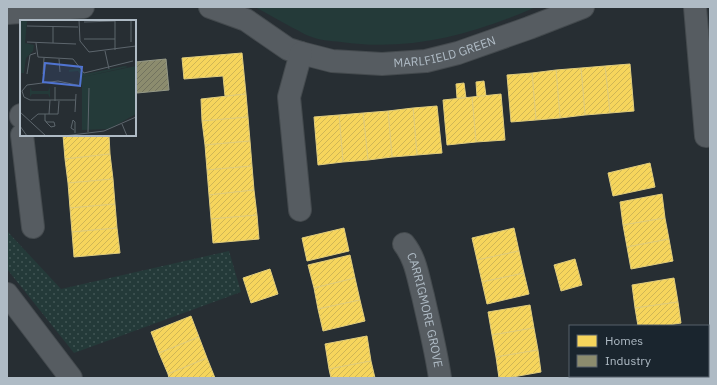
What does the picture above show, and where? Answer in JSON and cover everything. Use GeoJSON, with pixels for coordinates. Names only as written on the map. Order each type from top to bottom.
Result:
{"type":"FeatureCollection","features":[{"type":"Feature","properties":{"kind":"street"},"geometry":{"type":"LineString","coordinates":[[7,13],[44,16],[83,7]]}},
{"type":"Feature","properties":{"kind":"street","name":"MARLFIELD GREEN"},"geometry":{"type":"LineString","coordinates":[[210,7],[246,20],[288,49],[332,61],[382,64],[426,61],[458,54],[582,7]]}},
{"type":"Feature","properties":{"kind":"street"},"geometry":{"type":"LineString","coordinates":[[695,7],[706,136]]}},
{"type":"Feature","properties":{"kind":"street"},"geometry":{"type":"LineString","coordinates":[[300,210],[289,97],[301,53]]}},
{"type":"Feature","properties":{"kind":"street"},"geometry":{"type":"LineString","coordinates":[[22,136],[33,227]]}},
{"type":"Feature","properties":{"kind":"street","name":"CARRIGMORE GROVE"},"geometry":{"type":"LineString","coordinates":[[404,244],[412,256],[419,280],[440,378]]}},
{"type":"Feature","properties":{"kind":"street"},"geometry":{"type":"LineString","coordinates":[[7,294],[71,378]]}},
{"type":"Feature","properties":{"kind":"green space"},"geometry":{"type":"Polygon","coordinates":[[[255,7],[536,7],[513,17],[465,33],[391,45],[329,41],[316,38],[305,34],[255,7]]]}},
{"type":"Feature","properties":{"kind":"green space"},"geometry":{"type":"Polygon","coordinates":[[[7,231],[61,289],[229,251],[241,292],[74,353],[7,269],[7,231]]]}},
{"type":"Feature","properties":{"kind":"building: Homes"},"geometry":{"type":"Polygon","coordinates":[[[242,53],[246,94],[225,96],[223,76],[184,79],[182,58],[242,53]]]}},
{"type":"Feature","properties":{"kind":"building: Homes"},"geometry":{"type":"Polygon","coordinates":[[[630,64],[634,111],[610,113],[605,66],[630,64]]]}},
{"type":"Feature","properties":{"kind":"building: Homes"},"geometry":{"type":"Polygon","coordinates":[[[605,66],[610,113],[585,115],[581,68],[605,66]]]}},
{"type":"Feature","properties":{"kind":"building: Homes"},"geometry":{"type":"Polygon","coordinates":[[[581,68],[585,115],[560,118],[556,70],[581,68]]]}},
{"type":"Feature","properties":{"kind":"building: Homes"},"geometry":{"type":"Polygon","coordinates":[[[556,70],[560,118],[536,120],[532,73],[556,70]]]}},
{"type":"Feature","properties":{"kind":"building: Homes"},"geometry":{"type":"Polygon","coordinates":[[[532,73],[536,120],[511,122],[507,75],[532,73]]]}},
{"type":"Feature","properties":{"kind":"building: Homes"},"geometry":{"type":"Polygon","coordinates":[[[484,81],[486,96],[477,97],[476,82],[484,81]]]}},
{"type":"Feature","properties":{"kind":"building: Homes"},"geometry":{"type":"Polygon","coordinates":[[[464,83],[466,98],[457,98],[456,84],[464,83]]]}},
{"type":"Feature","properties":{"kind":"building: Homes"},"geometry":{"type":"Polygon","coordinates":[[[246,94],[248,117],[202,121],[201,99],[246,94]]]}},
{"type":"Feature","properties":{"kind":"building: Homes"},"geometry":{"type":"Polygon","coordinates":[[[501,94],[505,140],[476,142],[472,97],[501,94]]]}},
{"type":"Feature","properties":{"kind":"building: Homes"},"geometry":{"type":"Polygon","coordinates":[[[472,97],[476,142],[447,145],[443,100],[472,97]]]}},
{"type":"Feature","properties":{"kind":"building: Homes"},"geometry":{"type":"Polygon","coordinates":[[[437,106],[442,153],[417,155],[413,108],[437,106]]]}},
{"type":"Feature","properties":{"kind":"building: Homes"},"geometry":{"type":"Polygon","coordinates":[[[413,108],[417,155],[392,157],[388,111],[413,108]]]}},
{"type":"Feature","properties":{"kind":"building: Homes"},"geometry":{"type":"Polygon","coordinates":[[[388,111],[392,157],[368,160],[363,113],[388,111]]]}},
{"type":"Feature","properties":{"kind":"building: Homes"},"geometry":{"type":"Polygon","coordinates":[[[363,113],[368,160],[343,162],[339,115],[363,113]]]}},
{"type":"Feature","properties":{"kind":"building: Homes"},"geometry":{"type":"Polygon","coordinates":[[[339,115],[343,162],[318,165],[314,117],[339,115]]]}},
{"type":"Feature","properties":{"kind":"building: Homes"},"geometry":{"type":"Polygon","coordinates":[[[248,117],[250,141],[205,145],[202,121],[248,117]]]}},
{"type":"Feature","properties":{"kind":"building: Homes"},"geometry":{"type":"Polygon","coordinates":[[[63,136],[109,136],[110,154],[65,159],[63,136]]]}},
{"type":"Feature","properties":{"kind":"building: Homes"},"geometry":{"type":"Polygon","coordinates":[[[250,141],[252,166],[207,170],[205,145],[250,141]]]}},
{"type":"Feature","properties":{"kind":"building: Homes"},"geometry":{"type":"Polygon","coordinates":[[[110,154],[113,179],[68,183],[65,159],[110,154]]]}},
{"type":"Feature","properties":{"kind":"building: Homes"},"geometry":{"type":"Polygon","coordinates":[[[650,163],[655,187],[613,196],[608,173],[650,163]]]}},
{"type":"Feature","properties":{"kind":"building: Homes"},"geometry":{"type":"Polygon","coordinates":[[[252,166],[254,190],[209,195],[207,170],[252,166]]]}},
{"type":"Feature","properties":{"kind":"building: Homes"},"geometry":{"type":"Polygon","coordinates":[[[113,179],[115,204],[70,208],[68,183],[113,179]]]}},
{"type":"Feature","properties":{"kind":"building: Homes"},"geometry":{"type":"Polygon","coordinates":[[[254,190],[257,215],[211,219],[209,195],[254,190]]]}},
{"type":"Feature","properties":{"kind":"building: Homes"},"geometry":{"type":"Polygon","coordinates":[[[662,194],[665,218],[623,225],[620,202],[662,194]]]}},
{"type":"Feature","properties":{"kind":"building: Homes"},"geometry":{"type":"Polygon","coordinates":[[[115,204],[117,228],[72,232],[70,208],[115,204]]]}},
{"type":"Feature","properties":{"kind":"building: Homes"},"geometry":{"type":"Polygon","coordinates":[[[257,215],[259,239],[213,243],[211,219],[257,215]]]}},
{"type":"Feature","properties":{"kind":"building: Homes"},"geometry":{"type":"Polygon","coordinates":[[[665,218],[669,239],[627,247],[623,225],[665,218]]]}},
{"type":"Feature","properties":{"kind":"building: Homes"},"geometry":{"type":"Polygon","coordinates":[[[117,228],[120,253],[74,257],[72,232],[117,228]]]}},
{"type":"Feature","properties":{"kind":"building: Homes"},"geometry":{"type":"Polygon","coordinates":[[[344,228],[349,251],[307,261],[302,238],[344,228]]]}},
{"type":"Feature","properties":{"kind":"building: Homes"},"geometry":{"type":"Polygon","coordinates":[[[514,228],[519,251],[477,260],[472,238],[514,228]]]}},
{"type":"Feature","properties":{"kind":"building: Homes"},"geometry":{"type":"Polygon","coordinates":[[[669,239],[673,261],[631,269],[627,247],[669,239]]]}},
{"type":"Feature","properties":{"kind":"building: Homes"},"geometry":{"type":"Polygon","coordinates":[[[519,251],[524,273],[482,282],[477,260],[519,251]]]}},
{"type":"Feature","properties":{"kind":"building: Homes"},"geometry":{"type":"Polygon","coordinates":[[[350,255],[355,278],[314,288],[308,265],[350,255]]]}},
{"type":"Feature","properties":{"kind":"building: Homes"},"geometry":{"type":"Polygon","coordinates":[[[575,259],[582,285],[561,291],[554,265],[575,259]]]}},
{"type":"Feature","properties":{"kind":"building: Homes"},"geometry":{"type":"Polygon","coordinates":[[[270,269],[278,294],[251,303],[243,278],[270,269]]]}},
{"type":"Feature","properties":{"kind":"building: Homes"},"geometry":{"type":"Polygon","coordinates":[[[524,273],[529,294],[487,304],[482,282],[524,273]]]}},
{"type":"Feature","properties":{"kind":"building: Homes"},"geometry":{"type":"Polygon","coordinates":[[[355,278],[360,300],[318,309],[314,288],[355,278]]]}},
{"type":"Feature","properties":{"kind":"building: Homes"},"geometry":{"type":"Polygon","coordinates":[[[674,278],[678,302],[635,308],[632,285],[674,278]]]}},
{"type":"Feature","properties":{"kind":"building: Homes"},"geometry":{"type":"Polygon","coordinates":[[[360,300],[365,321],[323,331],[318,309],[360,300]]]}},
{"type":"Feature","properties":{"kind":"building: Homes"},"geometry":{"type":"Polygon","coordinates":[[[678,302],[681,323],[669,325],[638,325],[635,308],[678,302]]]}},
{"type":"Feature","properties":{"kind":"building: Homes"},"geometry":{"type":"Polygon","coordinates":[[[530,305],[534,328],[492,335],[488,312],[530,305]]]}},
{"type":"Feature","properties":{"kind":"building: Homes"},"geometry":{"type":"Polygon","coordinates":[[[191,316],[199,337],[159,353],[151,332],[191,316]]]}},
{"type":"Feature","properties":{"kind":"building: Homes"},"geometry":{"type":"Polygon","coordinates":[[[534,328],[538,350],[496,357],[492,335],[534,328]]]}},
{"type":"Feature","properties":{"kind":"building: Homes"},"geometry":{"type":"Polygon","coordinates":[[[367,336],[371,361],[329,369],[325,344],[367,336]]]}},
{"type":"Feature","properties":{"kind":"building: Homes"},"geometry":{"type":"Polygon","coordinates":[[[199,337],[207,358],[168,374],[159,353],[199,337]]]}},
{"type":"Feature","properties":{"kind":"building: Homes"},"geometry":{"type":"Polygon","coordinates":[[[538,350],[541,372],[499,378],[496,357],[538,350]]]}},
{"type":"Feature","properties":{"kind":"building: Homes"},"geometry":{"type":"Polygon","coordinates":[[[207,358],[215,378],[169,378],[168,374],[207,358]]]}},
{"type":"Feature","properties":{"kind":"building: Homes"},"geometry":{"type":"Polygon","coordinates":[[[371,361],[375,378],[331,378],[329,369],[371,361]]]}},
{"type":"Feature","properties":{"kind":"building: Homes"},"geometry":{"type":"Polygon","coordinates":[[[639,377],[681,377],[681,378],[639,377]]]}},
{"type":"Feature","properties":{"kind":"building: Industry"},"geometry":{"type":"Polygon","coordinates":[[[166,59],[169,90],[137,93],[136,62],[166,59]]]}}]}
